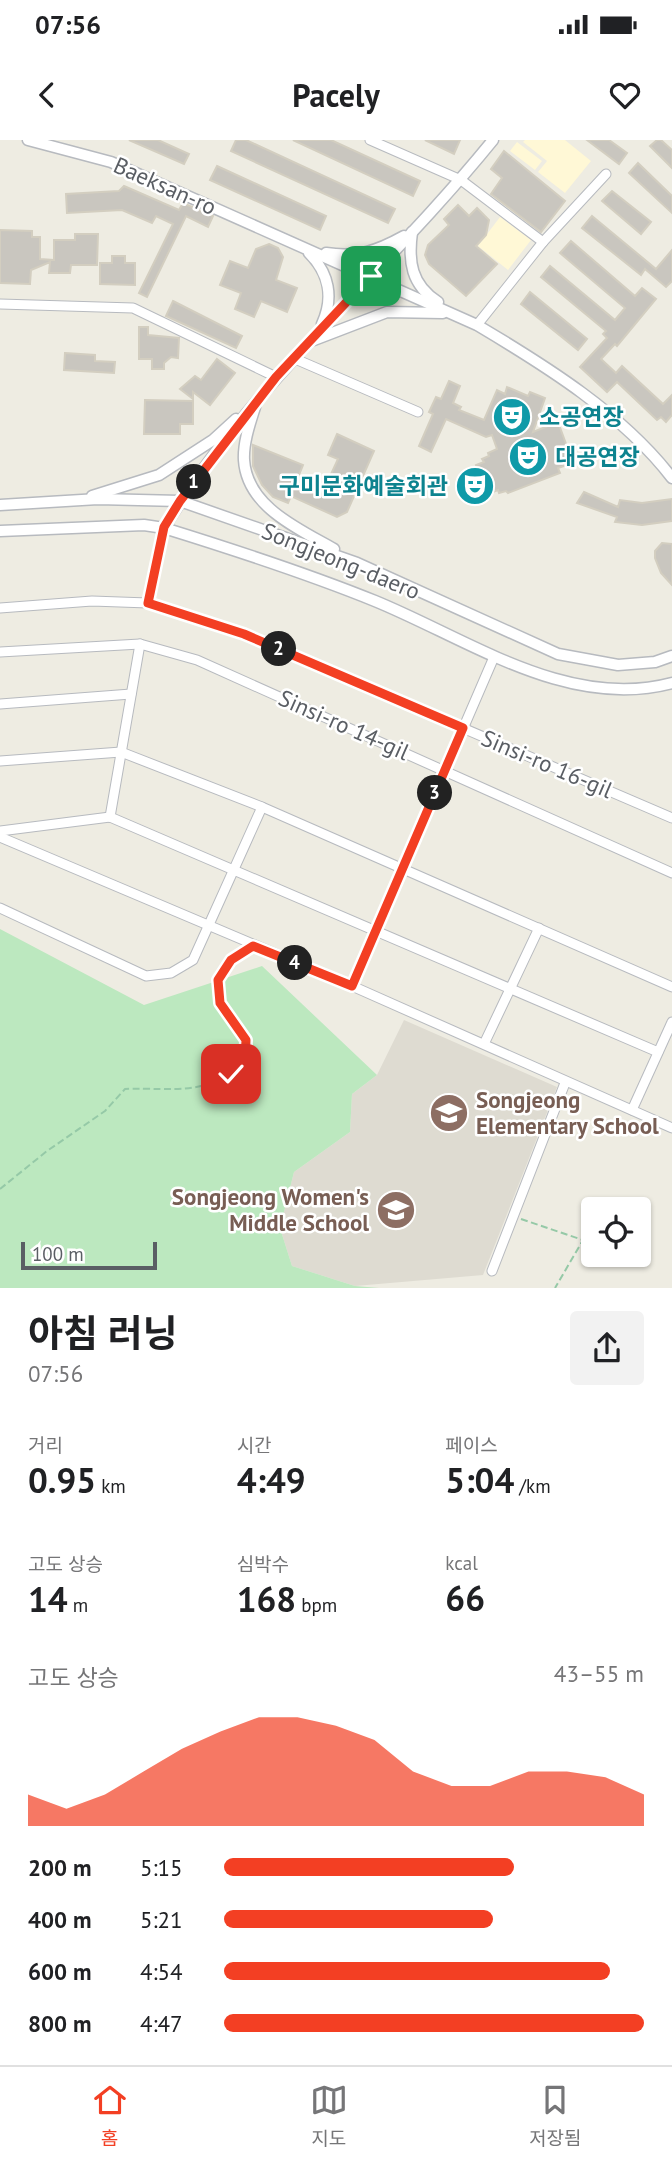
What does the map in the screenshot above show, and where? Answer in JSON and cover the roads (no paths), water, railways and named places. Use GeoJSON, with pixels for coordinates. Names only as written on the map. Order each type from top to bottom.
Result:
{"type":"FeatureCollection","features":[{"type":"Feature","properties":{"kind":"street","name":"Baeksan-ro"},"geometry":{"type":"LineString","coordinates":[[28,140],[111,162],[464,318]]}},
{"type":"Feature","properties":{"kind":"street"},"geometry":{"type":"LineString","coordinates":[[370,140],[460,180],[543,242]]}},
{"type":"Feature","properties":{"kind":"street"},"geometry":{"type":"LineString","coordinates":[[148,603],[164,527],[180,501],[256,400],[460,180],[493,140]]}},
{"type":"Feature","properties":{"kind":"street"},"geometry":{"type":"LineString","coordinates":[[477,325],[543,242],[606,174]]}},
{"type":"Feature","properties":{"kind":"street","name":"Baeksan-ro"},"geometry":{"type":"LineString","coordinates":[[298,246],[321,253],[360,255],[375,252],[412,232]]}},
{"type":"Feature","properties":{"kind":"street","name":"Baeksan-ro"},"geometry":{"type":"LineString","coordinates":[[412,232],[410,252],[415,278],[433,299],[535,357],[597,404],[672,478]]}},
{"type":"Feature","properties":{"kind":"street","name":"Baeksan-ro"},"geometry":{"type":"LineString","coordinates":[[298,246],[317,262],[327,282],[329,293],[326,315],[308,342]]}},
{"type":"Feature","properties":{"kind":"street"},"geometry":{"type":"LineString","coordinates":[[0,304],[133,308],[276,377]]}},
{"type":"Feature","properties":{"kind":"street","name":"Baeksan-ro"},"geometry":{"type":"LineString","coordinates":[[308,342],[387,312],[440,312],[464,318]]}},
{"type":"Feature","properties":{"kind":"street"},"geometry":{"type":"LineString","coordinates":[[293,358],[418,412]]}},
{"type":"Feature","properties":{"kind":"street"},"geometry":{"type":"LineString","coordinates":[[76,500],[159,475],[213,440],[256,400]]}},
{"type":"Feature","properties":{"kind":"street"},"geometry":{"type":"LineString","coordinates":[[256,400],[244,460],[250,483],[262,502],[282,519],[357,563]]}},
{"type":"Feature","properties":{"kind":"street","name":"Songjeong-daero"},"geometry":{"type":"LineString","coordinates":[[0,505],[76,500],[180,501],[357,563],[558,654],[618,665],[655,662],[672,656]]}},
{"type":"Feature","properties":{"kind":"street","name":"Songjeong-daero"},"geometry":{"type":"LineString","coordinates":[[0,531],[144,525],[164,527],[309,575],[379,603],[494,657],[593,688],[636,690],[672,683]]}},
{"type":"Feature","properties":{"kind":"street","name":"Sinsi-ro 16-gil"},"geometry":{"type":"LineString","coordinates":[[0,608],[92,601],[148,603],[244,634],[672,818]]}},
{"type":"Feature","properties":{"kind":"street"},"geometry":{"type":"LineString","coordinates":[[110,817],[140,644]]}},
{"type":"Feature","properties":{"kind":"street","name":"Sinsi-ro 14-gil"},"geometry":{"type":"LineString","coordinates":[[0,652],[140,644],[197,660],[672,873]]}},
{"type":"Feature","properties":{"kind":"street"},"geometry":{"type":"LineString","coordinates":[[352,986],[494,657]]}},
{"type":"Feature","properties":{"kind":"street"},"geometry":{"type":"LineString","coordinates":[[0,704],[131,694]]}},
{"type":"Feature","properties":{"kind":"street"},"geometry":{"type":"LineString","coordinates":[[0,761],[121,752],[262,807],[672,987]]}},
{"type":"Feature","properties":{"kind":"street"},"geometry":{"type":"LineString","coordinates":[[0,908],[146,976],[171,973],[194,960],[262,807]]}},
{"type":"Feature","properties":{"kind":"street"},"geometry":{"type":"LineString","coordinates":[[0,831],[110,817],[658,1052]]}},
{"type":"Feature","properties":{"kind":"street"},"geometry":{"type":"LineString","coordinates":[[0,838],[352,986],[565,1083],[672,1128]]}},
{"type":"Feature","properties":{"kind":"street"},"geometry":{"type":"LineString","coordinates":[[484,1044],[539,928]]}},
{"type":"Feature","properties":{"kind":"street"},"geometry":{"type":"LineString","coordinates":[[632,1110],[672,1022]]}},
{"type":"Feature","properties":{"kind":"street"},"geometry":{"type":"LineString","coordinates":[[492,1271],[565,1083]]}},
{"type":"Feature","properties":{"kind":"place","name":"소공연장"},"geometry":{"type":"Point","coordinates":[512,417]}},
{"type":"Feature","properties":{"kind":"place","name":"대공연장"},"geometry":{"type":"Point","coordinates":[528,457]}},
{"type":"Feature","properties":{"kind":"place","name":"구미문화예술회관"},"geometry":{"type":"Point","coordinates":[475,486]}},
{"type":"Feature","properties":{"kind":"place","name":"Songjeong Elementary School"},"geometry":{"type":"Point","coordinates":[449,1113]}},
{"type":"Feature","properties":{"kind":"place","name":"Songjeong Women's Middle School"},"geometry":{"type":"Point","coordinates":[396,1210]}}]}
